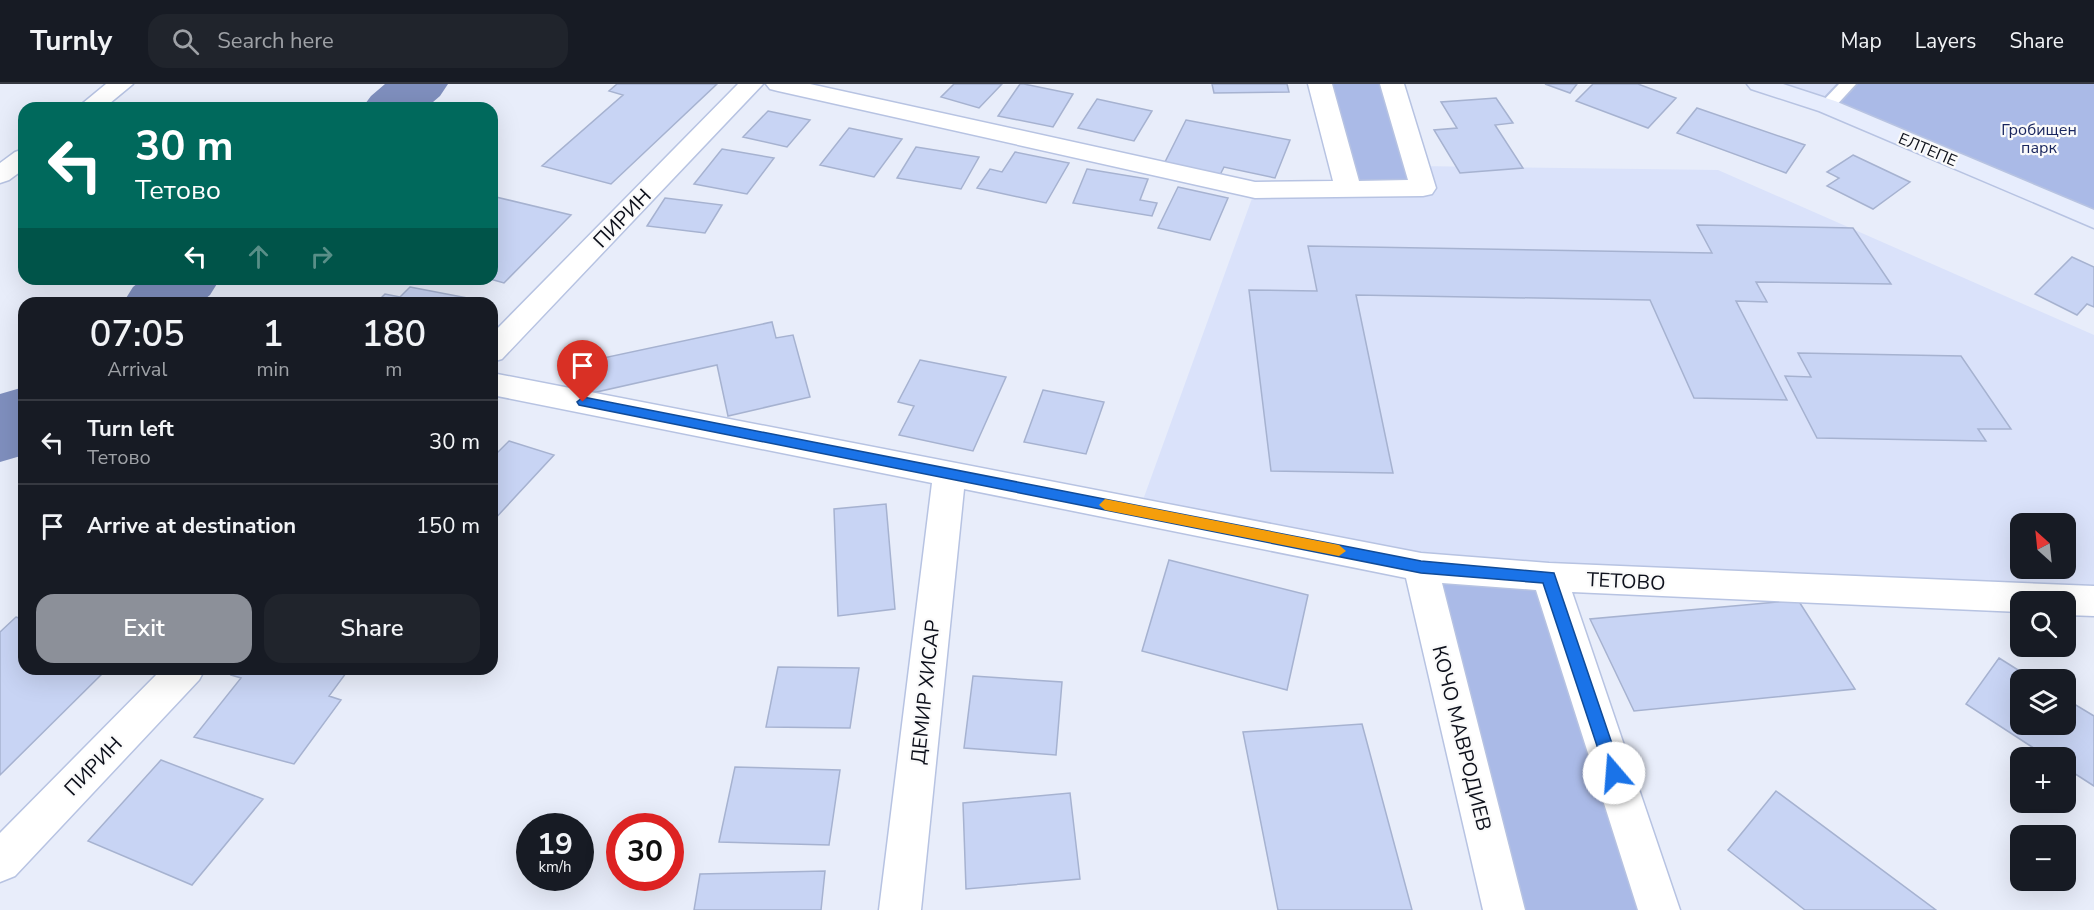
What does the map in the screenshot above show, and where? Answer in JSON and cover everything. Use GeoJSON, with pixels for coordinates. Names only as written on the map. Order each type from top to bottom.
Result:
{"type":"FeatureCollection","features":[{"type":"Feature","properties":{"kind":"main road","name":"ЕЛТЕПЕ"},"geometry":{"type":"LineString","coordinates":[[1759,84],[1827,106],[2094,220]]}},
{"type":"Feature","properties":{"kind":"street"},"geometry":{"type":"LineString","coordinates":[[97,102],[121,84]]}},
{"type":"Feature","properties":{"kind":"street","name":"ПИРИН"},"geometry":{"type":"LineString","coordinates":[[498,346],[751,84]]}},
{"type":"Feature","properties":{"kind":"street"},"geometry":{"type":"LineString","coordinates":[[778,84],[1255,190],[1424,188],[1392,84]]}},
{"type":"Feature","properties":{"kind":"street"},"geometry":{"type":"LineString","coordinates":[[1320,84],[1348,189]]}},
{"type":"Feature","properties":{"kind":"street"},"geometry":{"type":"LineString","coordinates":[[0,175],[18,162]]}},
{"type":"Feature","properties":{"kind":"street","name":"ТЕТОВО"},"geometry":{"type":"LineString","coordinates":[[498,385],[1421,567],[1549,577],[2094,601]]}},
{"type":"Feature","properties":{"kind":"street","name":"ДЕМИР ХИСАР"},"geometry":{"type":"LineString","coordinates":[[900,910],[949,474]]}},
{"type":"Feature","properties":{"kind":"street","name":"КОЧО МАВРОДИЕВ"},"geometry":{"type":"LineString","coordinates":[[1421,567],[1504,910]]}},
{"type":"Feature","properties":{"kind":"street"},"geometry":{"type":"LineString","coordinates":[[1549,577],[1659,910]]}},
{"type":"Feature","properties":{"kind":"street","name":"ПИРИН"},"geometry":{"type":"LineString","coordinates":[[0,862],[180,675]]}},
{"type":"Feature","properties":{"kind":"lane"},"geometry":{"type":"LineString","coordinates":[[1827,106],[1848,84]]}},
{"type":"Feature","properties":{"kind":"shaded area"},"geometry":{"type":"Polygon","coordinates":[[[1759,84],[1848,84],[1827,106],[1759,84]]]}},
{"type":"Feature","properties":{"kind":"shaded area"},"geometry":{"type":"Polygon","coordinates":[[[1416,166],[1718,170],[2094,335],[2094,601],[2076,600],[2076,591],[2010,591],[2010,597],[1549,577],[1139,511],[1255,190],[1348,189],[1416,166]]]}},
{"type":"Feature","properties":{"kind":"green space"},"geometry":{"type":"Polygon","coordinates":[[[1320,84],[1392,84],[1423,188],[1348,189],[1320,84]]]}},
{"type":"Feature","properties":{"kind":"green space","name":"Гробищен парк"},"geometry":{"type":"Polygon","coordinates":[[[1848,84],[2094,84],[2094,220],[1827,106],[1848,84]]]}},
{"type":"Feature","properties":{"kind":"green space"},"geometry":{"type":"Polygon","coordinates":[[[1421,567],[1549,577],[1659,910],[1504,910],[1421,567]]]}},
{"type":"Feature","properties":{"kind":"building"},"geometry":{"type":"Polygon","coordinates":[[[617,84],[717,84],[611,184],[542,166],[623,95],[609,91],[617,84]]]}},
{"type":"Feature","properties":{"kind":"building"},"geometry":{"type":"Polygon","coordinates":[[[954,84],[1002,84],[979,108],[941,97],[954,84]]]}},
{"type":"Feature","properties":{"kind":"building"},"geometry":{"type":"Polygon","coordinates":[[[1020,84],[1073,94],[1053,127],[998,116],[1020,84]]]}},
{"type":"Feature","properties":{"kind":"building"},"geometry":{"type":"Polygon","coordinates":[[[1212,84],[1287,84],[1289,92],[1214,93],[1212,84]]]}},
{"type":"Feature","properties":{"kind":"building"},"geometry":{"type":"Polygon","coordinates":[[[1545,84],[1577,84],[1570,93],[1545,84]]]}},
{"type":"Feature","properties":{"kind":"building"},"geometry":{"type":"Polygon","coordinates":[[[1593,84],[1638,84],[1676,98],[1648,128],[1576,101],[1593,84]]]}},
{"type":"Feature","properties":{"kind":"building"},"geometry":{"type":"Polygon","coordinates":[[[1496,98],[1513,123],[1495,125],[1523,168],[1460,173],[1434,130],[1457,128],[1441,102],[1496,98]]]}},
{"type":"Feature","properties":{"kind":"building"},"geometry":{"type":"Polygon","coordinates":[[[1097,99],[1152,111],[1134,141],[1078,128],[1097,99]]]}},
{"type":"Feature","properties":{"kind":"building"},"geometry":{"type":"Polygon","coordinates":[[[1697,108],[1805,145],[1786,173],[1677,133],[1697,108]]]}},
{"type":"Feature","properties":{"kind":"building"},"geometry":{"type":"Polygon","coordinates":[[[768,111],[810,120],[787,147],[743,137],[768,111]]]}},
{"type":"Feature","properties":{"kind":"building"},"geometry":{"type":"Polygon","coordinates":[[[1186,120],[1290,140],[1275,178],[1224,167],[1218,179],[1162,168],[1186,120]]]}},
{"type":"Feature","properties":{"kind":"building"},"geometry":{"type":"Polygon","coordinates":[[[849,128],[902,139],[874,177],[820,165],[849,128]]]}},
{"type":"Feature","properties":{"kind":"building"},"geometry":{"type":"Polygon","coordinates":[[[916,147],[979,157],[961,189],[897,178],[916,147]]]}},
{"type":"Feature","properties":{"kind":"building"},"geometry":{"type":"Polygon","coordinates":[[[722,149],[774,158],[747,194],[694,184],[722,149]]]}},
{"type":"Feature","properties":{"kind":"building"},"geometry":{"type":"Polygon","coordinates":[[[1015,152],[1069,163],[1046,203],[977,188],[990,169],[1002,172],[1015,152]]]}},
{"type":"Feature","properties":{"kind":"building"},"geometry":{"type":"Polygon","coordinates":[[[1853,155],[1910,182],[1873,209],[1827,186],[1839,178],[1827,172],[1853,155]]]}},
{"type":"Feature","properties":{"kind":"building"},"geometry":{"type":"Polygon","coordinates":[[[1087,169],[1148,179],[1140,200],[1157,203],[1152,216],[1073,203],[1087,169]]]}},
{"type":"Feature","properties":{"kind":"building"},"geometry":{"type":"Polygon","coordinates":[[[1178,187],[1228,198],[1210,240],[1158,228],[1178,187]]]}},
{"type":"Feature","properties":{"kind":"building"},"geometry":{"type":"Polygon","coordinates":[[[498,197],[571,215],[504,283],[498,281],[498,197]]]}},
{"type":"Feature","properties":{"kind":"building"},"geometry":{"type":"Polygon","coordinates":[[[665,198],[722,205],[705,233],[647,226],[665,198]]]}},
{"type":"Feature","properties":{"kind":"building"},"geometry":{"type":"Polygon","coordinates":[[[1697,225],[1853,228],[1891,284],[1756,282],[1767,302],[1736,301],[1787,400],[1694,398],[1650,300],[1356,295],[1393,473],[1271,471],[1249,290],[1317,291],[1308,246],[1712,253],[1697,225]]]}},
{"type":"Feature","properties":{"kind":"building"},"geometry":{"type":"Polygon","coordinates":[[[2072,257],[2094,267],[2094,307],[2087,304],[2077,315],[2035,294],[2072,257]]]}},
{"type":"Feature","properties":{"kind":"building"},"geometry":{"type":"Polygon","coordinates":[[[410,287],[462,297],[400,297],[410,287]]]}},
{"type":"Feature","properties":{"kind":"building"},"geometry":{"type":"Polygon","coordinates":[[[385,294],[400,297],[382,297],[385,294]]]}},
{"type":"Feature","properties":{"kind":"building"},"geometry":{"type":"Polygon","coordinates":[[[772,322],[776,338],[793,335],[810,397],[728,416],[717,365],[592,393],[589,361],[772,322]]]}},
{"type":"Feature","properties":{"kind":"building"},"geometry":{"type":"Polygon","coordinates":[[[1798,353],[1961,356],[2011,429],[1978,429],[1986,441],[1817,438],[1785,376],[1811,377],[1798,353]]]}},
{"type":"Feature","properties":{"kind":"building"},"geometry":{"type":"Polygon","coordinates":[[[920,360],[1006,377],[973,451],[899,435],[914,406],[898,402],[920,360]]]}},
{"type":"Feature","properties":{"kind":"building"},"geometry":{"type":"Polygon","coordinates":[[[1043,390],[1104,402],[1086,454],[1024,442],[1043,390]]]}},
{"type":"Feature","properties":{"kind":"building"},"geometry":{"type":"Polygon","coordinates":[[[509,441],[554,455],[498,516],[498,452],[509,441]]]}},
{"type":"Feature","properties":{"kind":"building"},"geometry":{"type":"Polygon","coordinates":[[[886,504],[895,609],[838,616],[834,509],[886,504]]]}},
{"type":"Feature","properties":{"kind":"building"},"geometry":{"type":"Polygon","coordinates":[[[1169,560],[1308,595],[1287,690],[1142,651],[1169,560]]]}},
{"type":"Feature","properties":{"kind":"building"},"geometry":{"type":"Polygon","coordinates":[[[1798,600],[1855,689],[1634,711],[1590,619],[1798,600]]]}},
{"type":"Feature","properties":{"kind":"building"},"geometry":{"type":"Polygon","coordinates":[[[16,617],[18,618],[18,675],[101,675],[0,775],[0,632],[16,617]]]}},
{"type":"Feature","properties":{"kind":"building"},"geometry":{"type":"Polygon","coordinates":[[[1999,658],[2016,669],[2010,669],[2010,733],[1966,704],[1999,658]]]}},
{"type":"Feature","properties":{"kind":"building"},"geometry":{"type":"Polygon","coordinates":[[[778,667],[859,668],[850,728],[766,727],[778,667]]]}},
{"type":"Feature","properties":{"kind":"building"},"geometry":{"type":"Polygon","coordinates":[[[231,675],[345,675],[329,696],[341,700],[294,764],[194,737],[241,678],[231,675]]]}},
{"type":"Feature","properties":{"kind":"building"},"geometry":{"type":"Polygon","coordinates":[[[973,676],[1062,682],[1056,755],[964,748],[973,676]]]}},
{"type":"Feature","properties":{"kind":"building"},"geometry":{"type":"Polygon","coordinates":[[[2076,705],[2094,716],[2094,786],[2076,774],[2076,747],[2032,747],[2014,735],[2076,735],[2076,705]]]}},
{"type":"Feature","properties":{"kind":"building"},"geometry":{"type":"Polygon","coordinates":[[[1362,724],[1412,910],[1278,910],[1243,732],[1362,724]]]}},
{"type":"Feature","properties":{"kind":"building"},"geometry":{"type":"Polygon","coordinates":[[[161,760],[263,799],[192,885],[88,841],[161,760]]]}},
{"type":"Feature","properties":{"kind":"building"},"geometry":{"type":"Polygon","coordinates":[[[735,767],[840,770],[829,845],[719,842],[735,767]]]}},
{"type":"Feature","properties":{"kind":"building"},"geometry":{"type":"Polygon","coordinates":[[[1776,791],[1936,910],[1805,910],[1728,850],[1776,791]]]}},
{"type":"Feature","properties":{"kind":"building"},"geometry":{"type":"Polygon","coordinates":[[[1070,793],[1080,879],[966,889],[963,803],[1070,793]]]}},
{"type":"Feature","properties":{"kind":"building"},"geometry":{"type":"Polygon","coordinates":[[[825,871],[821,910],[694,910],[700,874],[825,871]]]}},
{"type":"Feature","properties":{"kind":"waterway"},"geometry":{"type":"LineString","coordinates":[[398,102],[420,84]]}},
{"type":"Feature","properties":{"kind":"waterway"},"geometry":{"type":"LineString","coordinates":[[164,297],[179,285]]}},
{"type":"Feature","properties":{"kind":"waterway"},"geometry":{"type":"LineString","coordinates":[[0,434],[18,419]]}},
{"type":"Feature","properties":{"kind":"slow traffic"},"geometry":{"type":"LineString","coordinates":[[1105,505],[1339,551]]}},
{"type":"Feature","properties":{"kind":"route"},"geometry":{"type":"LineString","coordinates":[[583,402],[1421,567],[1549,577],[1614,773]]}}]}
